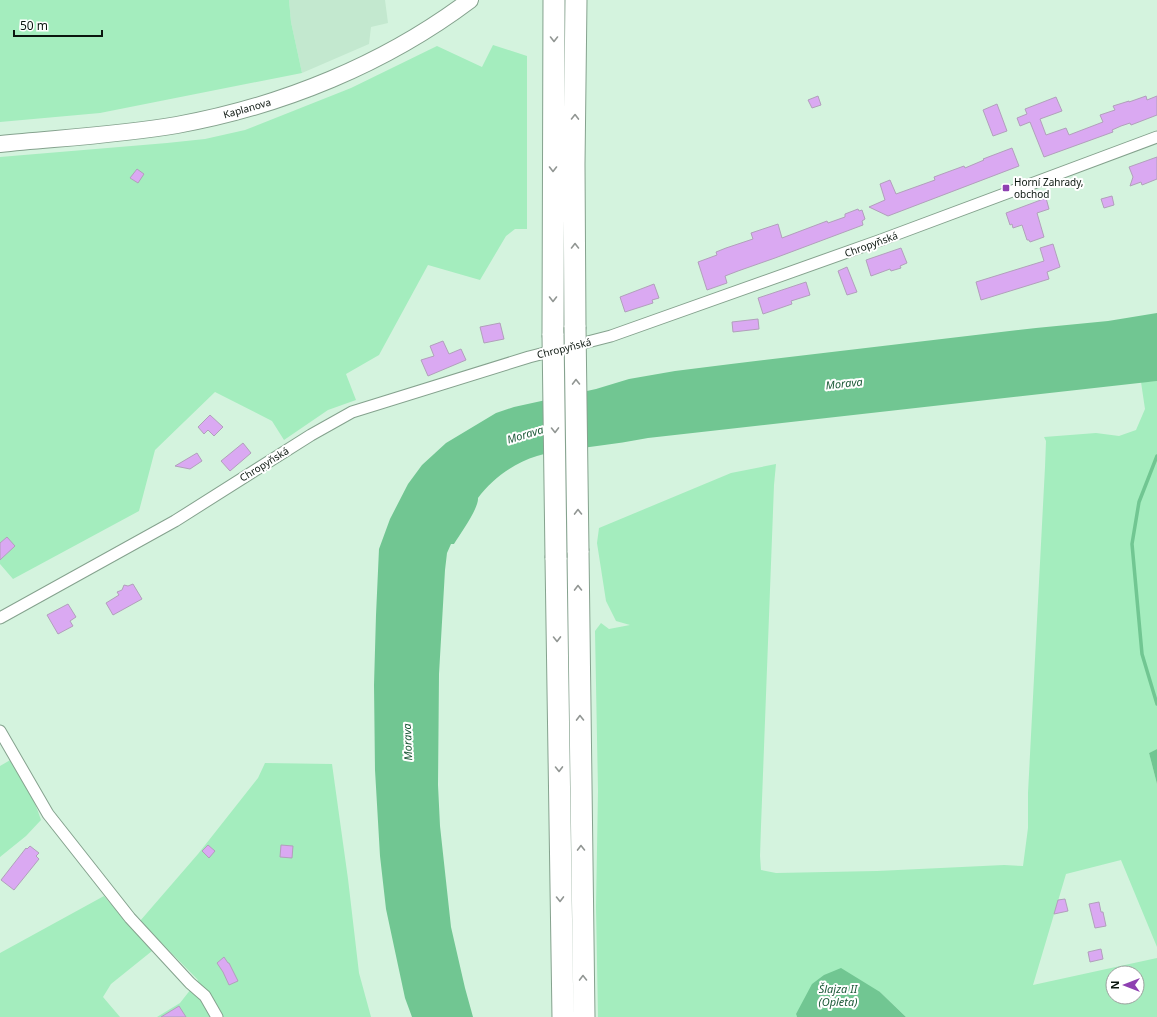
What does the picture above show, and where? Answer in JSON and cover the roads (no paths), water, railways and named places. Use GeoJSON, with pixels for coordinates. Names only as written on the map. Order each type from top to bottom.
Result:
{"type":"FeatureCollection","features":[{"type":"Feature","properties":{"kind":"highway"},"geometry":{"type":"LineString","coordinates":[[554,0],[553,335],[563,1017]]}},
{"type":"Feature","properties":{"kind":"highway"},"geometry":{"type":"LineString","coordinates":[[576,0],[574,156],[575,328],[584,1017]]}},
{"type":"Feature","properties":{"kind":"main road","name":"Kaplanova"},"geometry":{"type":"LineString","coordinates":[[0,144],[151,129],[208,119],[266,103],[327,81],[386,54],[440,21],[470,0]]}},
{"type":"Feature","properties":{"kind":"street","name":"Chropyňská"},"geometry":{"type":"LineString","coordinates":[[0,618],[175,521],[311,435],[352,412],[529,357],[610,336],[889,237],[1157,137]]}},
{"type":"Feature","properties":{"kind":"street"},"geometry":{"type":"LineString","coordinates":[[0,731],[48,814],[130,918],[190,984],[206,996],[218,1017]]}},
{"type":"Feature","properties":{"kind":"water","name":"Morava"},"geometry":{"type":"Polygon","coordinates":[[[1157,313],[1157,381],[648,438],[559,451],[528,459],[504,472],[490,484],[478,498],[476,508],[454,544],[451,544],[447,553],[439,674],[438,785],[440,826],[451,927],[473,1017],[412,1017],[405,998],[386,909],[380,856],[375,770],[374,685],[379,549],[390,519],[408,484],[422,465],[446,443],[496,413],[514,407],[596,389],[629,379],[675,371],[731,364],[1036,328],[1108,321],[1157,313]]]}},
{"type":"Feature","properties":{"kind":"water"},"geometry":{"type":"Polygon","coordinates":[[[1157,749],[1157,784],[1149,753],[1157,749]]]}},
{"type":"Feature","properties":{"kind":"water","name":"Šlajza II (Opleta)"},"geometry":{"type":"Polygon","coordinates":[[[841,968],[880,992],[906,1017],[797,1017],[796,1014],[812,984],[824,975],[841,968]]]}},
{"type":"Feature","properties":{"kind":"waterway"},"geometry":{"type":"LineString","coordinates":[[1157,456],[1139,502],[1132,544],[1142,654],[1157,704]]}},
{"type":"Feature","properties":{"kind":"place","name":"Horní Zahrady, obchod"},"geometry":{"type":"Point","coordinates":[1006,188]}}]}
